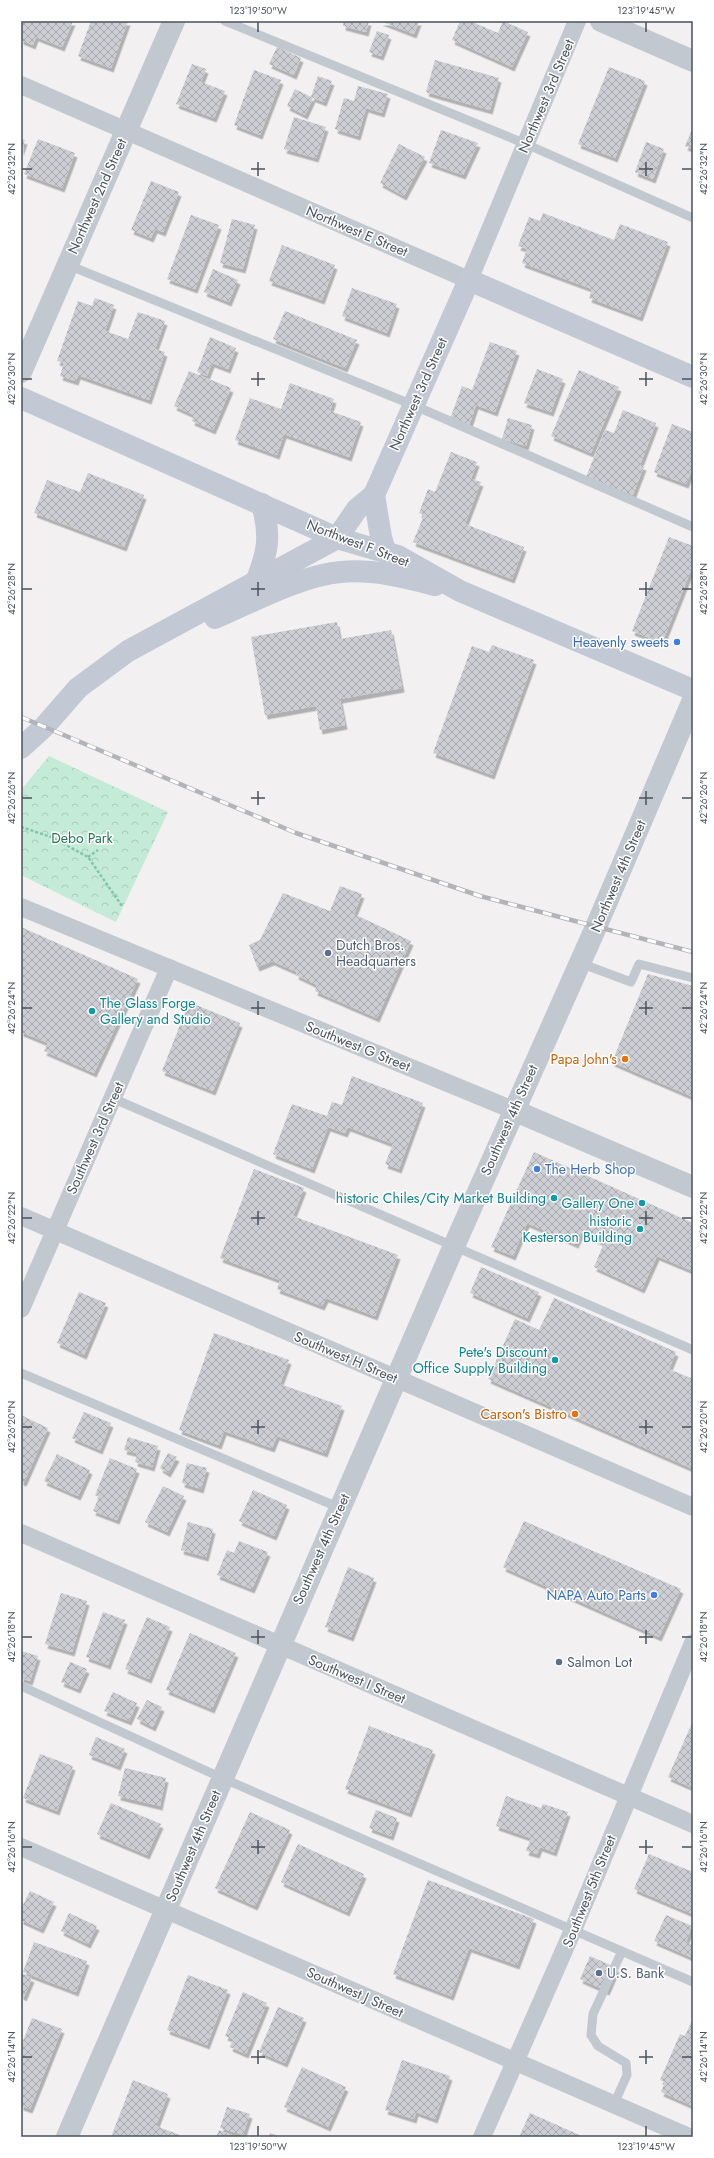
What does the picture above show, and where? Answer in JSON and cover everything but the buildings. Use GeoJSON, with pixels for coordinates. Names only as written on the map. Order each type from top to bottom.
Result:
{"type":"FeatureCollection","features":[{"type":"Feature","properties":{"kind":"main road","name":"Northwest E Street"},"geometry":{"type":"LineString","coordinates":[[469,280],[693,377]]}},
{"type":"Feature","properties":{"kind":"main road","name":"Northwest 3rd Street"},"geometry":{"type":"LineString","coordinates":[[21,748],[44,727],[78,688],[128,651],[175,624],[337,538],[357,509],[374,495],[469,280]]}},
{"type":"Feature","properties":{"kind":"main road","name":"Northwest F Street"},"geometry":{"type":"LineString","coordinates":[[21,398],[337,538],[385,551],[409,561],[460,591],[693,690]]}},
{"type":"Feature","properties":{"kind":"main road"},"geometry":{"type":"LineString","coordinates":[[374,495],[378,509],[381,537],[385,551]]}},
{"type":"Feature","properties":{"kind":"main road"},"geometry":{"type":"LineString","coordinates":[[256,582],[268,546],[267,524],[262,504]]}},
{"type":"Feature","properties":{"kind":"main road","name":"Northwest 3rd Street"},"geometry":{"type":"LineString","coordinates":[[128,651],[322,575],[341,572],[384,574],[460,591]]}},
{"type":"Feature","properties":{"kind":"street","name":"Northwest 2nd Street"},"geometry":{"type":"LineString","coordinates":[[21,372],[174,21]]}},
{"type":"Feature","properties":{"kind":"street","name":"Northwest 3rd Street"},"geometry":{"type":"LineString","coordinates":[[469,280],[577,21]]}},
{"type":"Feature","properties":{"kind":"street"},"geometry":{"type":"LineString","coordinates":[[601,21],[693,61]]}},
{"type":"Feature","properties":{"kind":"street","name":"Northwest E Street"},"geometry":{"type":"LineString","coordinates":[[21,85],[469,280]]}},
{"type":"Feature","properties":{"kind":"street","name":"Northwest 4th Street"},"geometry":{"type":"LineString","coordinates":[[580,963],[693,700]]}},
{"type":"Feature","properties":{"kind":"street","name":"Southwest G Street"},"geometry":{"type":"LineString","coordinates":[[21,907],[513,1110],[693,1188]]}},
{"type":"Feature","properties":{"kind":"street","name":"Southwest 4th Street"},"geometry":{"type":"LineString","coordinates":[[67,2137],[279,1645],[513,1110],[580,963]]}},
{"type":"Feature","properties":{"kind":"street","name":"Southwest 3rd Street"},"geometry":{"type":"LineString","coordinates":[[21,1308],[169,968]]}},
{"type":"Feature","properties":{"kind":"street","name":"Southwest H Street"},"geometry":{"type":"LineString","coordinates":[[21,1216],[693,1507]]}},
{"type":"Feature","properties":{"kind":"street","name":"Southwest I Street"},"geometry":{"type":"LineString","coordinates":[[21,1533],[693,1824]]}},
{"type":"Feature","properties":{"kind":"street","name":"Southwest 5th Street"},"geometry":{"type":"LineString","coordinates":[[482,2137],[573,1930],[628,1795],[689,1662],[693,1643]]}},
{"type":"Feature","properties":{"kind":"street","name":"Southwest J Street"},"geometry":{"type":"LineString","coordinates":[[21,1847],[689,2137]]}},
{"type":"Feature","properties":{"kind":"lane"},"geometry":{"type":"LineString","coordinates":[[225,21],[526,144],[693,218]]}},
{"type":"Feature","properties":{"kind":"lane"},"geometry":{"type":"LineString","coordinates":[[68,264],[413,405],[693,528]]}},
{"type":"Feature","properties":{"kind":"lane"},"geometry":{"type":"LineString","coordinates":[[580,963],[631,982],[639,964],[693,978]]}},
{"type":"Feature","properties":{"kind":"lane"},"geometry":{"type":"LineString","coordinates":[[112,1098],[693,1350]]}},
{"type":"Feature","properties":{"kind":"lane"},"geometry":{"type":"LineString","coordinates":[[21,1373],[340,1508]]}},
{"type":"Feature","properties":{"kind":"lane"},"geometry":{"type":"LineString","coordinates":[[21,1686],[222,1778],[693,1982]]}},
{"type":"Feature","properties":{"kind":"lane"},"geometry":{"type":"LineString","coordinates":[[614,2104],[627,2075],[626,2063],[598,2046],[591,2036],[593,2014],[622,1951]]}},
{"type":"Feature","properties":{"kind":"path"},"geometry":{"type":"LineString","coordinates":[[21,827],[51,837],[88,857],[122,906]]}},
{"type":"Feature","properties":{"kind":"path"},"geometry":{"type":"LineString","coordinates":[[88,857],[98,850]]}},
{"type":"Feature","properties":{"kind":"green space","name":"Debo Park"},"geometry":{"type":"Polygon","coordinates":[[[49,756],[168,812],[116,922],[21,875],[21,790],[49,756]]]}},
{"type":"Feature","properties":{"kind":"railway"},"geometry":{"type":"LineString","coordinates":[[21,717],[296,833],[480,896],[693,952]]}},
{"type":"Feature","properties":{"kind":"place","name":"Heavenly sweets"},"geometry":{"type":"Point","coordinates":[677,642]}},
{"type":"Feature","properties":{"kind":"place","name":"Dutch Bros. Headquarters"},"geometry":{"type":"Point","coordinates":[328,953]}},
{"type":"Feature","properties":{"kind":"place","name":"The Glass Forge Gallery and Studio"},"geometry":{"type":"Point","coordinates":[92,1011]}},
{"type":"Feature","properties":{"kind":"place","name":"Papa John's"},"geometry":{"type":"Point","coordinates":[625,1059]}},
{"type":"Feature","properties":{"kind":"place","name":"The Herb Shop"},"geometry":{"type":"Point","coordinates":[537,1169]}},
{"type":"Feature","properties":{"kind":"place","name":"historic Chiles/City Market Building"},"geometry":{"type":"Point","coordinates":[554,1198]}},
{"type":"Feature","properties":{"kind":"place","name":"Gallery One"},"geometry":{"type":"Point","coordinates":[642,1203]}},
{"type":"Feature","properties":{"kind":"place","name":"historic Kesterson Building"},"geometry":{"type":"Point","coordinates":[640,1229]}},
{"type":"Feature","properties":{"kind":"place","name":"Pete's Discount Office Supply Building"},"geometry":{"type":"Point","coordinates":[555,1360]}},
{"type":"Feature","properties":{"kind":"place","name":"Carson's Bistro"},"geometry":{"type":"Point","coordinates":[575,1414]}},
{"type":"Feature","properties":{"kind":"place","name":"NAPA Auto Parts"},"geometry":{"type":"Point","coordinates":[654,1595]}},
{"type":"Feature","properties":{"kind":"place","name":"Salmon Lot"},"geometry":{"type":"Point","coordinates":[559,1662]}},
{"type":"Feature","properties":{"kind":"place","name":"U.S. Bank"},"geometry":{"type":"Point","coordinates":[599,1973]}}]}
